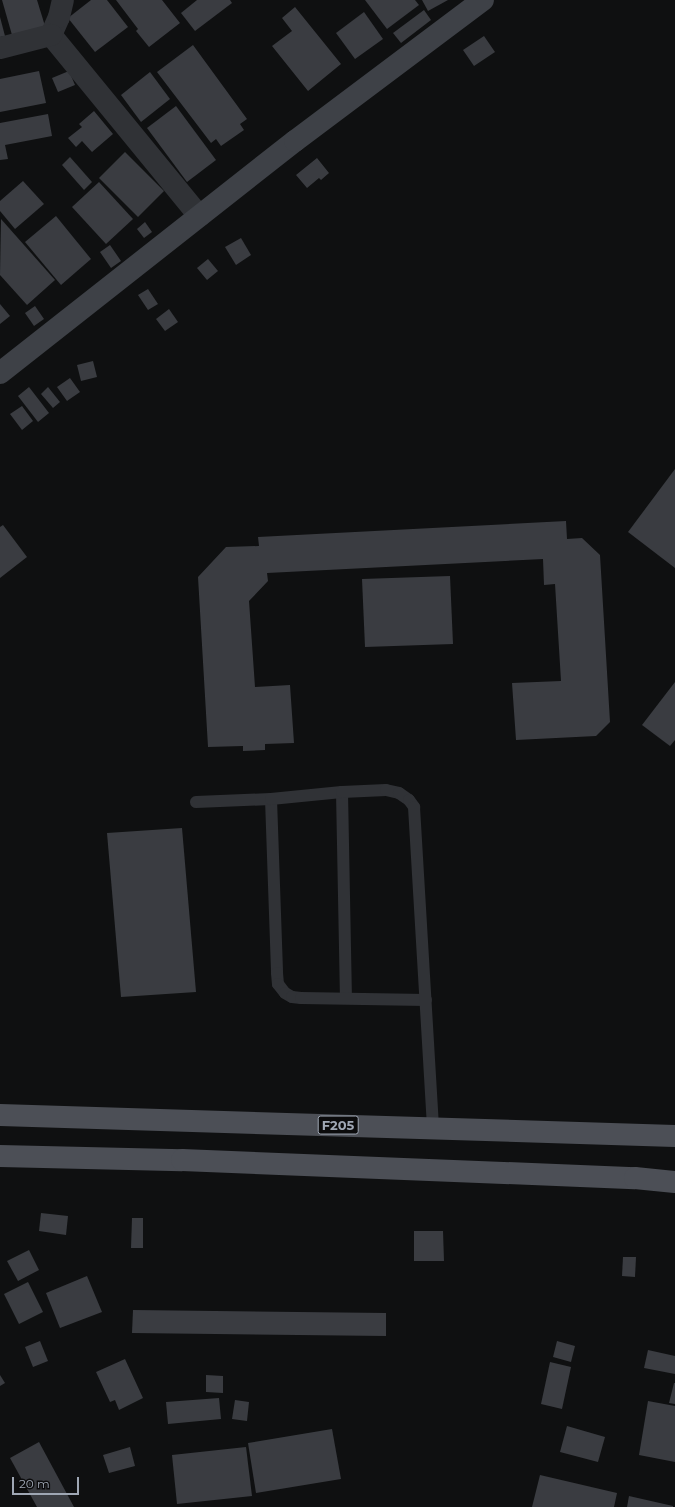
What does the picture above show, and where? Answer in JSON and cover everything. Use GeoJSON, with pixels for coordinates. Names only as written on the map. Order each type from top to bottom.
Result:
{"type":"FeatureCollection","features":[{"type":"Feature","properties":{"kind":"main road"},"geometry":{"type":"LineString","coordinates":[[0,373],[295,141],[483,0]]}},
{"type":"Feature","properties":{"kind":"main road","name":"F205"},"geometry":{"type":"LineString","coordinates":[[0,1115],[675,1136]]}},
{"type":"Feature","properties":{"kind":"main road"},"geometry":{"type":"LineString","coordinates":[[0,1156],[182,1160],[571,1175],[635,1178],[675,1182]]}},
{"type":"Feature","properties":{"kind":"street"},"geometry":{"type":"LineString","coordinates":[[51,35],[59,17],[63,0]]}},
{"type":"Feature","properties":{"kind":"street"},"geometry":{"type":"LineString","coordinates":[[0,48],[51,35]]}},
{"type":"Feature","properties":{"kind":"street"},"geometry":{"type":"LineString","coordinates":[[51,35],[199,216]]}},
{"type":"Feature","properties":{"kind":"lane"},"geometry":{"type":"LineString","coordinates":[[196,802],[271,799],[342,792],[386,790],[399,793],[409,800],[414,807],[433,1128]]}},
{"type":"Feature","properties":{"kind":"lane"},"geometry":{"type":"LineString","coordinates":[[342,792],[346,998]]}},
{"type":"Feature","properties":{"kind":"lane"},"geometry":{"type":"LineString","coordinates":[[271,799],[278,984],[285,993],[292,997],[426,1000]]}},
{"type":"Feature","properties":{"kind":"building"},"geometry":{"type":"Polygon","coordinates":[[[2,0],[37,0],[45,26],[12,35],[2,0]]]}},
{"type":"Feature","properties":{"kind":"building"},"geometry":{"type":"Polygon","coordinates":[[[91,0],[107,0],[128,27],[95,52],[68,18],[91,0]]]}},
{"type":"Feature","properties":{"kind":"building"},"geometry":{"type":"Polygon","coordinates":[[[116,0],[162,0],[180,23],[149,47],[136,31],[138,29],[116,0]]]}},
{"type":"Feature","properties":{"kind":"building"},"geometry":{"type":"Polygon","coordinates":[[[197,0],[230,0],[232,3],[195,31],[181,13],[197,0]]]}},
{"type":"Feature","properties":{"kind":"building"},"geometry":{"type":"Polygon","coordinates":[[[365,0],[415,0],[419,5],[387,29],[365,0]]]}},
{"type":"Feature","properties":{"kind":"building"},"geometry":{"type":"Polygon","coordinates":[[[422,0],[448,0],[428,11],[422,0]]]}},
{"type":"Feature","properties":{"kind":"building"},"geometry":{"type":"Polygon","coordinates":[[[295,7],[341,64],[308,91],[272,46],[292,31],[282,18],[295,7]]]}},
{"type":"Feature","properties":{"kind":"building"},"geometry":{"type":"Polygon","coordinates":[[[424,10],[431,20],[401,43],[393,33],[424,10]]]}},
{"type":"Feature","properties":{"kind":"building"},"geometry":{"type":"Polygon","coordinates":[[[364,12],[383,39],[355,59],[336,33],[364,12]]]}},
{"type":"Feature","properties":{"kind":"building"},"geometry":{"type":"Polygon","coordinates":[[[0,17],[5,36],[0,37],[0,17]]]}},
{"type":"Feature","properties":{"kind":"building"},"geometry":{"type":"Polygon","coordinates":[[[484,36],[495,52],[474,66],[463,50],[484,36]]]}},
{"type":"Feature","properties":{"kind":"building"},"geometry":{"type":"Polygon","coordinates":[[[193,45],[247,119],[240,124],[244,130],[221,146],[216,139],[211,143],[157,72],[193,45]]]}},
{"type":"Feature","properties":{"kind":"building"},"geometry":{"type":"Polygon","coordinates":[[[39,71],[46,103],[0,112],[0,79],[39,71]]]}},
{"type":"Feature","properties":{"kind":"building"},"geometry":{"type":"Polygon","coordinates":[[[69,71],[75,85],[58,92],[52,78],[69,71]]]}},
{"type":"Feature","properties":{"kind":"building"},"geometry":{"type":"Polygon","coordinates":[[[150,72],[170,99],[141,122],[121,95],[150,72]]]}},
{"type":"Feature","properties":{"kind":"building"},"geometry":{"type":"Polygon","coordinates":[[[176,106],[216,160],[187,182],[147,128],[176,106]]]}},
{"type":"Feature","properties":{"kind":"building"},"geometry":{"type":"Polygon","coordinates":[[[94,111],[113,134],[92,152],[82,141],[76,147],[68,138],[82,127],[79,124],[94,111]]]}},
{"type":"Feature","properties":{"kind":"building"},"geometry":{"type":"Polygon","coordinates":[[[48,114],[52,136],[5,145],[8,159],[0,160],[0,123],[48,114]]]}},
{"type":"Feature","properties":{"kind":"building"},"geometry":{"type":"Polygon","coordinates":[[[125,152],[164,191],[138,217],[99,178],[125,152]]]}},
{"type":"Feature","properties":{"kind":"building"},"geometry":{"type":"Polygon","coordinates":[[[70,157],[92,182],[84,190],[62,165],[70,157]]]}},
{"type":"Feature","properties":{"kind":"building"},"geometry":{"type":"Polygon","coordinates":[[[317,158],[329,173],[321,180],[319,178],[307,188],[296,175],[317,158]]]}},
{"type":"Feature","properties":{"kind":"building"},"geometry":{"type":"Polygon","coordinates":[[[23,181],[44,204],[15,229],[0,211],[0,201],[23,181]]]}},
{"type":"Feature","properties":{"kind":"building"},"geometry":{"type":"Polygon","coordinates":[[[99,182],[133,219],[106,244],[72,207],[99,182]]]}},
{"type":"Feature","properties":{"kind":"building"},"geometry":{"type":"Polygon","coordinates":[[[56,216],[91,259],[61,285],[25,242],[56,216]]]}},
{"type":"Feature","properties":{"kind":"building"},"geometry":{"type":"Polygon","coordinates":[[[1,219],[55,280],[27,305],[0,275],[1,219]]]}},
{"type":"Feature","properties":{"kind":"building"},"geometry":{"type":"Polygon","coordinates":[[[145,222],[152,232],[144,238],[137,229],[145,222]]]}},
{"type":"Feature","properties":{"kind":"building"},"geometry":{"type":"Polygon","coordinates":[[[241,238],[251,255],[236,265],[225,247],[241,238]]]}},
{"type":"Feature","properties":{"kind":"building"},"geometry":{"type":"Polygon","coordinates":[[[110,245],[121,261],[111,268],[100,252],[110,245]]]}},
{"type":"Feature","properties":{"kind":"building"},"geometry":{"type":"Polygon","coordinates":[[[208,259],[218,271],[207,280],[197,268],[208,259]]]}},
{"type":"Feature","properties":{"kind":"building"},"geometry":{"type":"Polygon","coordinates":[[[148,289],[158,304],[148,310],[138,295],[148,289]]]}},
{"type":"Feature","properties":{"kind":"building"},"geometry":{"type":"Polygon","coordinates":[[[0,304],[10,316],[0,324],[0,304]]]}},
{"type":"Feature","properties":{"kind":"building"},"geometry":{"type":"Polygon","coordinates":[[[35,306],[44,319],[34,326],[25,313],[35,306]]]}},
{"type":"Feature","properties":{"kind":"building"},"geometry":{"type":"Polygon","coordinates":[[[169,309],[178,322],[165,331],[156,319],[169,309]]]}},
{"type":"Feature","properties":{"kind":"building"},"geometry":{"type":"Polygon","coordinates":[[[93,361],[97,377],[81,381],[77,365],[93,361]]]}},
{"type":"Feature","properties":{"kind":"building"},"geometry":{"type":"Polygon","coordinates":[[[70,378],[80,392],[67,401],[57,387],[70,378]]]}},
{"type":"Feature","properties":{"kind":"building"},"geometry":{"type":"Polygon","coordinates":[[[29,387],[49,413],[38,422],[18,396],[29,387]]]}},
{"type":"Feature","properties":{"kind":"building"},"geometry":{"type":"Polygon","coordinates":[[[48,387],[60,402],[53,408],[41,394],[48,387]]]}},
{"type":"Feature","properties":{"kind":"building"},"geometry":{"type":"Polygon","coordinates":[[[22,406],[33,421],[22,430],[10,414],[22,406]]]}},
{"type":"Feature","properties":{"kind":"building"},"geometry":{"type":"Polygon","coordinates":[[[675,469],[675,568],[628,532],[675,469]]]}},
{"type":"Feature","properties":{"kind":"building"},"geometry":{"type":"Polygon","coordinates":[[[566,521],[567,539],[582,538],[600,555],[610,722],[596,736],[516,740],[512,683],[561,681],[555,584],[544,585],[543,559],[267,573],[268,581],[249,601],[255,687],[290,685],[294,743],[265,744],[265,750],[243,751],[243,746],[208,747],[198,577],[226,547],[259,546],[258,537],[566,521]]]}},
{"type":"Feature","properties":{"kind":"building"},"geometry":{"type":"Polygon","coordinates":[[[3,525],[27,557],[0,578],[0,527],[3,525]]]}},
{"type":"Feature","properties":{"kind":"building"},"geometry":{"type":"Polygon","coordinates":[[[450,576],[453,644],[365,647],[362,579],[450,576]]]}},
{"type":"Feature","properties":{"kind":"building"},"geometry":{"type":"Polygon","coordinates":[[[675,682],[675,740],[670,746],[642,725],[675,682]]]}},
{"type":"Feature","properties":{"kind":"building"},"geometry":{"type":"Polygon","coordinates":[[[182,828],[196,992],[121,997],[107,833],[182,828]]]}},
{"type":"Feature","properties":{"kind":"building"},"geometry":{"type":"Polygon","coordinates":[[[41,1213],[68,1216],[66,1235],[39,1231],[41,1213]]]}},
{"type":"Feature","properties":{"kind":"building"},"geometry":{"type":"Polygon","coordinates":[[[132,1218],[143,1218],[143,1248],[131,1248],[132,1218]]]}},
{"type":"Feature","properties":{"kind":"building"},"geometry":{"type":"Polygon","coordinates":[[[414,1231],[443,1231],[444,1261],[414,1261],[414,1231]]]}},
{"type":"Feature","properties":{"kind":"building"},"geometry":{"type":"Polygon","coordinates":[[[29,1250],[39,1270],[18,1281],[7,1261],[29,1250]]]}},
{"type":"Feature","properties":{"kind":"building"},"geometry":{"type":"Polygon","coordinates":[[[623,1257],[636,1257],[635,1277],[622,1276],[623,1257]]]}},
{"type":"Feature","properties":{"kind":"building"},"geometry":{"type":"Polygon","coordinates":[[[87,1276],[102,1312],[60,1328],[46,1293],[87,1276]]]}},
{"type":"Feature","properties":{"kind":"building"},"geometry":{"type":"Polygon","coordinates":[[[28,1282],[43,1312],[19,1324],[4,1294],[28,1282]]]}},
{"type":"Feature","properties":{"kind":"building"},"geometry":{"type":"Polygon","coordinates":[[[133,1310],[386,1313],[386,1336],[132,1333],[133,1310]]]}},
{"type":"Feature","properties":{"kind":"building"},"geometry":{"type":"Polygon","coordinates":[[[40,1341],[48,1361],[33,1367],[25,1347],[40,1341]]]}},
{"type":"Feature","properties":{"kind":"building"},"geometry":{"type":"Polygon","coordinates":[[[557,1341],[575,1346],[571,1362],[553,1357],[557,1341]]]}},
{"type":"Feature","properties":{"kind":"building"},"geometry":{"type":"Polygon","coordinates":[[[648,1350],[675,1356],[675,1374],[644,1368],[648,1350]]]}},
{"type":"Feature","properties":{"kind":"building"},"geometry":{"type":"Polygon","coordinates":[[[125,1359],[143,1398],[119,1410],[115,1400],[110,1402],[96,1372],[125,1359]]]}},
{"type":"Feature","properties":{"kind":"building"},"geometry":{"type":"Polygon","coordinates":[[[550,1362],[571,1367],[562,1409],[541,1404],[550,1362]]]}},
{"type":"Feature","properties":{"kind":"building"},"geometry":{"type":"Polygon","coordinates":[[[0,1375],[5,1383],[0,1386],[0,1375]]]}},
{"type":"Feature","properties":{"kind":"building"},"geometry":{"type":"Polygon","coordinates":[[[206,1375],[223,1376],[223,1393],[206,1392],[206,1375]]]}},
{"type":"Feature","properties":{"kind":"building"},"geometry":{"type":"Polygon","coordinates":[[[675,1383],[675,1404],[669,1403],[675,1383]]]}},
{"type":"Feature","properties":{"kind":"building"},"geometry":{"type":"Polygon","coordinates":[[[219,1398],[221,1419],[168,1424],[166,1402],[219,1398]]]}},
{"type":"Feature","properties":{"kind":"building"},"geometry":{"type":"Polygon","coordinates":[[[235,1400],[249,1402],[247,1421],[232,1419],[235,1400]]]}},
{"type":"Feature","properties":{"kind":"building"},"geometry":{"type":"Polygon","coordinates":[[[648,1401],[675,1406],[675,1462],[639,1455],[648,1401]]]}},
{"type":"Feature","properties":{"kind":"building"},"geometry":{"type":"Polygon","coordinates":[[[567,1426],[605,1437],[598,1462],[560,1452],[567,1426]]]}},
{"type":"Feature","properties":{"kind":"building"},"geometry":{"type":"Polygon","coordinates":[[[332,1429],[341,1479],[256,1493],[248,1443],[332,1429]]]}},
{"type":"Feature","properties":{"kind":"building"},"geometry":{"type":"Polygon","coordinates":[[[39,1442],[74,1507],[37,1507],[10,1458],[39,1442]]]}},
{"type":"Feature","properties":{"kind":"building"},"geometry":{"type":"Polygon","coordinates":[[[130,1447],[135,1466],[109,1473],[103,1455],[130,1447]]]}},
{"type":"Feature","properties":{"kind":"building"},"geometry":{"type":"Polygon","coordinates":[[[246,1447],[252,1496],[177,1504],[172,1455],[246,1447]]]}},
{"type":"Feature","properties":{"kind":"building"},"geometry":{"type":"Polygon","coordinates":[[[540,1475],[617,1493],[614,1507],[532,1507],[540,1475]]]}},
{"type":"Feature","properties":{"kind":"building"},"geometry":{"type":"Polygon","coordinates":[[[629,1496],[673,1506],[673,1507],[627,1507],[629,1496]]]}}]}
